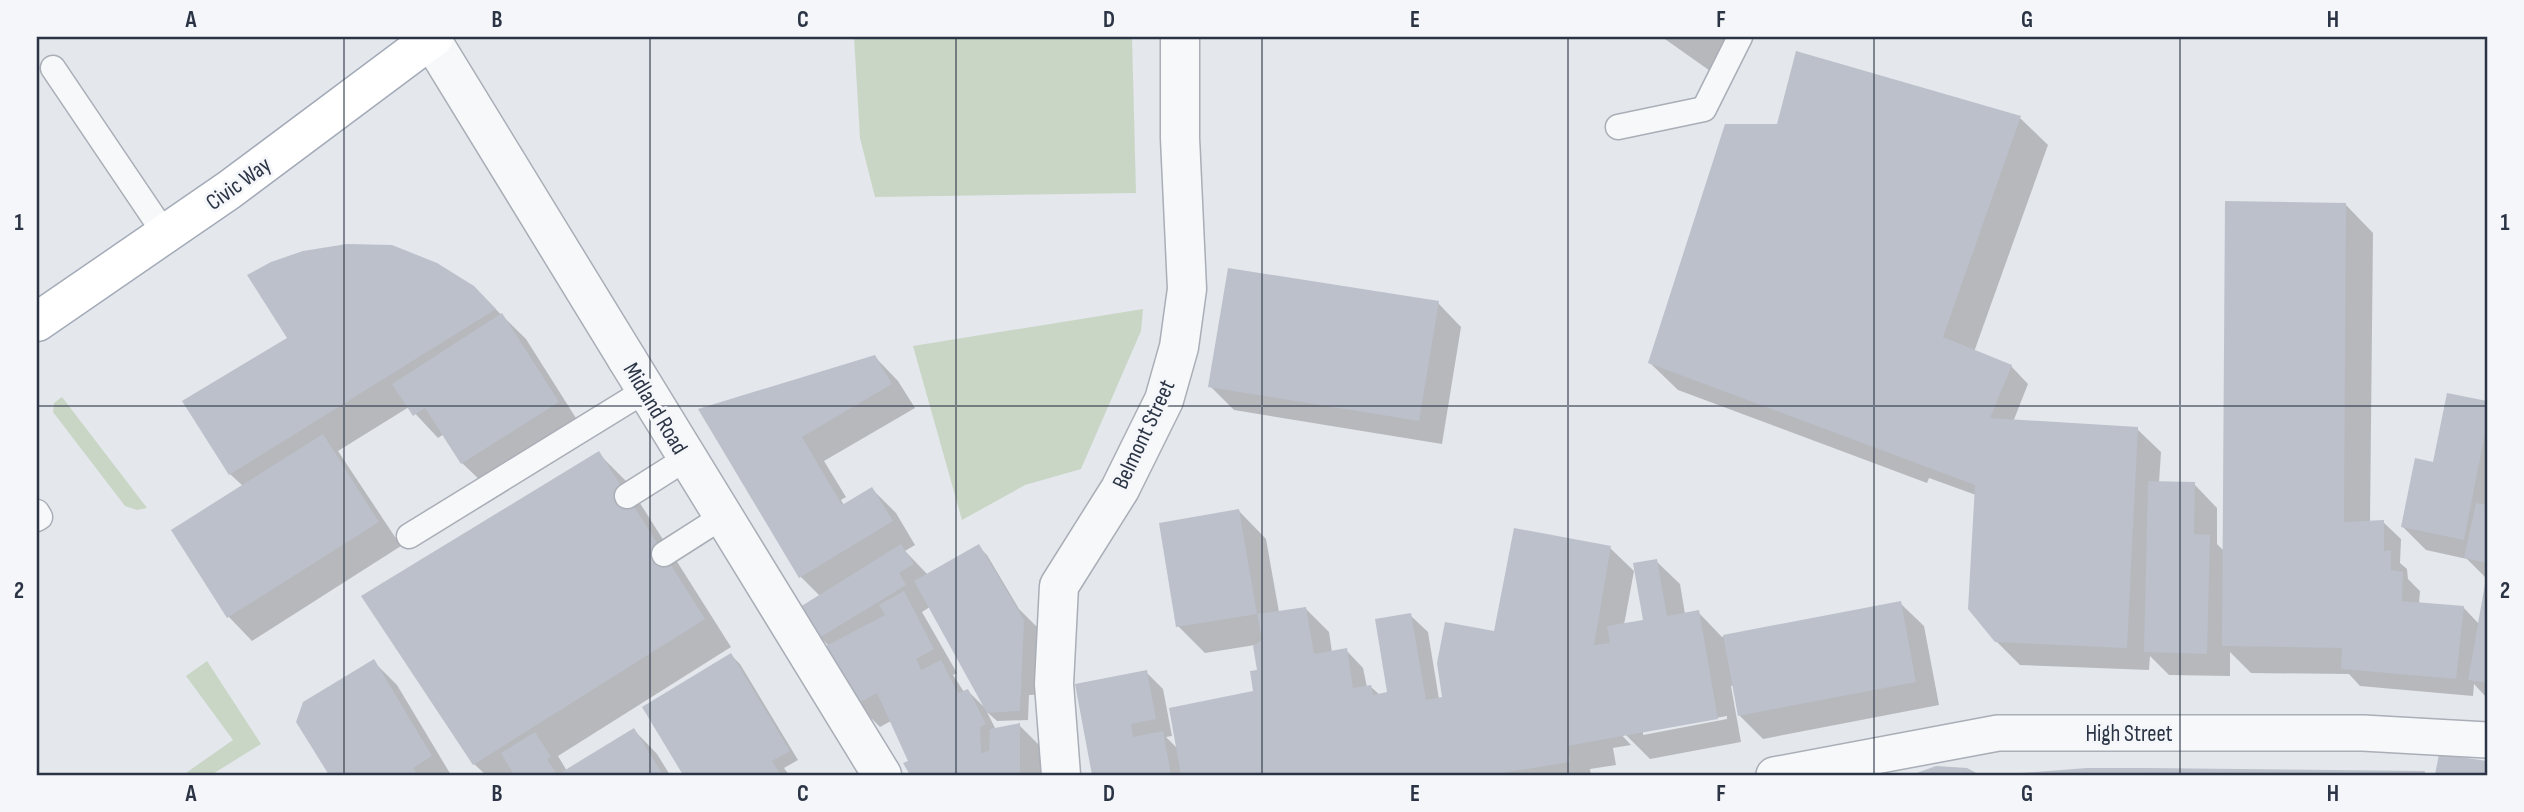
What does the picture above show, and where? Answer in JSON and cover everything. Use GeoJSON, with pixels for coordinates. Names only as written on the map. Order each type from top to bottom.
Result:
{"type":"FeatureCollection","features":[{"type":"Feature","properties":{"kind":"main road","name":"Civic Way"},"geometry":{"type":"LineString","coordinates":[[37,322],[165,234],[432,38]]}},
{"type":"Feature","properties":{"kind":"street","name":"Belmont Street"},"geometry":{"type":"LineString","coordinates":[[1061,775],[1054,684],[1059,586],[1125,478],[1164,400],[1179,347],[1187,289],[1182,218],[1180,37]]}},
{"type":"Feature","properties":{"kind":"street","name":"Midland Road"},"geometry":{"type":"LineString","coordinates":[[432,38],[722,517],[882,775]]}},
{"type":"Feature","properties":{"kind":"street","name":"High Street"},"geometry":{"type":"LineString","coordinates":[[1774,775],[1998,733],[2363,733],[2487,740]]}},
{"type":"Feature","properties":{"kind":"lane"},"geometry":{"type":"LineString","coordinates":[[1618,127],[1704,110],[1740,37]]}},
{"type":"Feature","properties":{"kind":"lane"},"geometry":{"type":"LineString","coordinates":[[53,68],[165,234]]}},
{"type":"Feature","properties":{"kind":"lane"},"geometry":{"type":"LineString","coordinates":[[409,536],[636,375]]}},
{"type":"Feature","properties":{"kind":"lane"},"geometry":{"type":"LineString","coordinates":[[627,495],[687,458]]}},
{"type":"Feature","properties":{"kind":"lane"},"geometry":{"type":"LineString","coordinates":[[37,512],[40,517],[37,519]]}},
{"type":"Feature","properties":{"kind":"lane"},"geometry":{"type":"LineString","coordinates":[[664,554],[722,517]]}},
{"type":"Feature","properties":{"kind":"green space"},"geometry":{"type":"Polygon","coordinates":[[[854,37],[1132,37],[1136,193],[875,197],[860,138],[854,37]]]}},
{"type":"Feature","properties":{"kind":"green space"},"geometry":{"type":"Polygon","coordinates":[[[1143,309],[1141,331],[1081,469],[1025,485],[962,520],[913,346],[1143,309]]]}},
{"type":"Feature","properties":{"kind":"green space"},"geometry":{"type":"Polygon","coordinates":[[[62,397],[147,508],[137,510],[125,506],[53,412],[54,403],[62,397]]]}},
{"type":"Feature","properties":{"kind":"green space"},"geometry":{"type":"Polygon","coordinates":[[[207,661],[261,744],[211,775],[183,775],[233,740],[186,676],[207,661]]]}},
{"type":"Feature","properties":{"kind":"building"},"geometry":{"type":"Polygon","coordinates":[[[1796,51],[2021,116],[1943,337],[2012,365],[1990,418],[2138,427],[2127,648],[1995,642],[1968,609],[1975,485],[1648,363],[1725,124],[1777,124],[1796,51]]]}},
{"type":"Feature","properties":{"kind":"building"},"geometry":{"type":"Polygon","coordinates":[[[2225,201],[2346,203],[2344,522],[2384,520],[2384,551],[2391,550],[2391,570],[2403,572],[2402,601],[2464,606],[2456,679],[2341,669],[2342,648],[2222,646],[2225,201]]]}},
{"type":"Feature","properties":{"kind":"building"},"geometry":{"type":"Polygon","coordinates":[[[347,244],[392,245],[437,263],[474,286],[496,309],[229,475],[182,401],[287,338],[247,275],[271,262],[303,251],[347,244]]]}},
{"type":"Feature","properties":{"kind":"building"},"geometry":{"type":"Polygon","coordinates":[[[1228,268],[1439,301],[1419,421],[1208,387],[1228,268]]]}},
{"type":"Feature","properties":{"kind":"building"},"geometry":{"type":"Polygon","coordinates":[[[502,313],[559,402],[461,464],[425,408],[413,416],[392,384],[502,313]]]}},
{"type":"Feature","properties":{"kind":"building"},"geometry":{"type":"Polygon","coordinates":[[[875,355],[892,384],[802,437],[842,505],[872,487],[893,521],[799,578],[698,409],[875,355]]]}},
{"type":"Feature","properties":{"kind":"building"},"geometry":{"type":"Polygon","coordinates":[[[2447,393],[2487,401],[2487,423],[2464,540],[2401,527],[2415,458],[2433,462],[2447,393]]]}},
{"type":"Feature","properties":{"kind":"building"},"geometry":{"type":"Polygon","coordinates":[[[323,434],[379,522],[227,618],[171,530],[323,434]]]}},
{"type":"Feature","properties":{"kind":"building"},"geometry":{"type":"Polygon","coordinates":[[[599,451],[705,619],[473,765],[361,596],[599,451]]]}},
{"type":"Feature","properties":{"kind":"building"},"geometry":{"type":"Polygon","coordinates":[[[2148,481],[2195,482],[2194,534],[2210,535],[2207,654],[2144,652],[2148,481]]]}},
{"type":"Feature","properties":{"kind":"building"},"geometry":{"type":"Polygon","coordinates":[[[2476,503],[2487,505],[2487,563],[2464,558],[2476,503]]]}},
{"type":"Feature","properties":{"kind":"building"},"geometry":{"type":"Polygon","coordinates":[[[1239,509],[1257,614],[1176,627],[1159,523],[1239,509]]]}},
{"type":"Feature","properties":{"kind":"building"},"geometry":{"type":"Polygon","coordinates":[[[1514,528],[1611,546],[1594,645],[1610,643],[1607,626],[1643,620],[1633,563],[1657,559],[1667,616],[1699,610],[1718,719],[1567,746],[1570,762],[1489,775],[1181,775],[1169,708],[1253,691],[1250,671],[1257,670],[1253,646],[1262,640],[1257,614],[1306,607],[1314,654],[1347,648],[1353,688],[1371,685],[1373,695],[1387,692],[1375,619],[1411,613],[1426,700],[1442,697],[1437,663],[1445,622],[1494,631],[1514,528]]]}},
{"type":"Feature","properties":{"kind":"building"},"geometry":{"type":"Polygon","coordinates":[[[901,544],[914,564],[899,573],[906,585],[819,638],[800,607],[901,544]]]}},
{"type":"Feature","properties":{"kind":"building"},"geometry":{"type":"Polygon","coordinates":[[[979,544],[1024,620],[1020,711],[987,713],[914,581],[979,544]]]}},
{"type":"Feature","properties":{"kind":"building"},"geometry":{"type":"Polygon","coordinates":[[[2487,584],[2487,683],[2468,680],[2487,584]]]}},
{"type":"Feature","properties":{"kind":"building"},"geometry":{"type":"Polygon","coordinates":[[[904,591],[934,649],[916,659],[921,670],[941,660],[958,693],[968,689],[986,724],[980,727],[981,753],[989,751],[990,729],[1020,723],[1020,775],[910,775],[903,763],[908,761],[877,693],[855,705],[824,647],[885,615],[879,605],[904,591]]]}},
{"type":"Feature","properties":{"kind":"building"},"geometry":{"type":"Polygon","coordinates":[[[1901,601],[1916,682],[1738,716],[1723,635],[1901,601]]]}},
{"type":"Feature","properties":{"kind":"building"},"geometry":{"type":"Polygon","coordinates":[[[731,653],[790,751],[772,761],[781,775],[683,775],[642,707],[731,653]]]}},
{"type":"Feature","properties":{"kind":"building"},"geometry":{"type":"Polygon","coordinates":[[[374,659],[432,756],[413,768],[417,775],[329,775],[296,722],[303,702],[374,659]]]}},
{"type":"Feature","properties":{"kind":"building"},"geometry":{"type":"Polygon","coordinates":[[[1147,670],[1156,719],[1131,724],[1133,737],[1163,731],[1171,775],[1092,775],[1075,684],[1147,670]]]}},
{"type":"Feature","properties":{"kind":"building"},"geometry":{"type":"Polygon","coordinates":[[[634,728],[663,775],[557,775],[634,728]]]}},
{"type":"Feature","properties":{"kind":"building"},"geometry":{"type":"Polygon","coordinates":[[[535,732],[551,757],[547,759],[557,775],[514,775],[501,753],[535,732]]]}},
{"type":"Feature","properties":{"kind":"building"},"geometry":{"type":"Polygon","coordinates":[[[2439,754],[2487,761],[2487,775],[2435,775],[2439,754]]]}},
{"type":"Feature","properties":{"kind":"building"},"geometry":{"type":"Polygon","coordinates":[[[1936,766],[1967,768],[1980,775],[1911,775],[1936,766]]]}},
{"type":"Feature","properties":{"kind":"building"},"geometry":{"type":"Polygon","coordinates":[[[2087,768],[2425,771],[2424,775],[1995,775],[2087,768]]]}}]}
